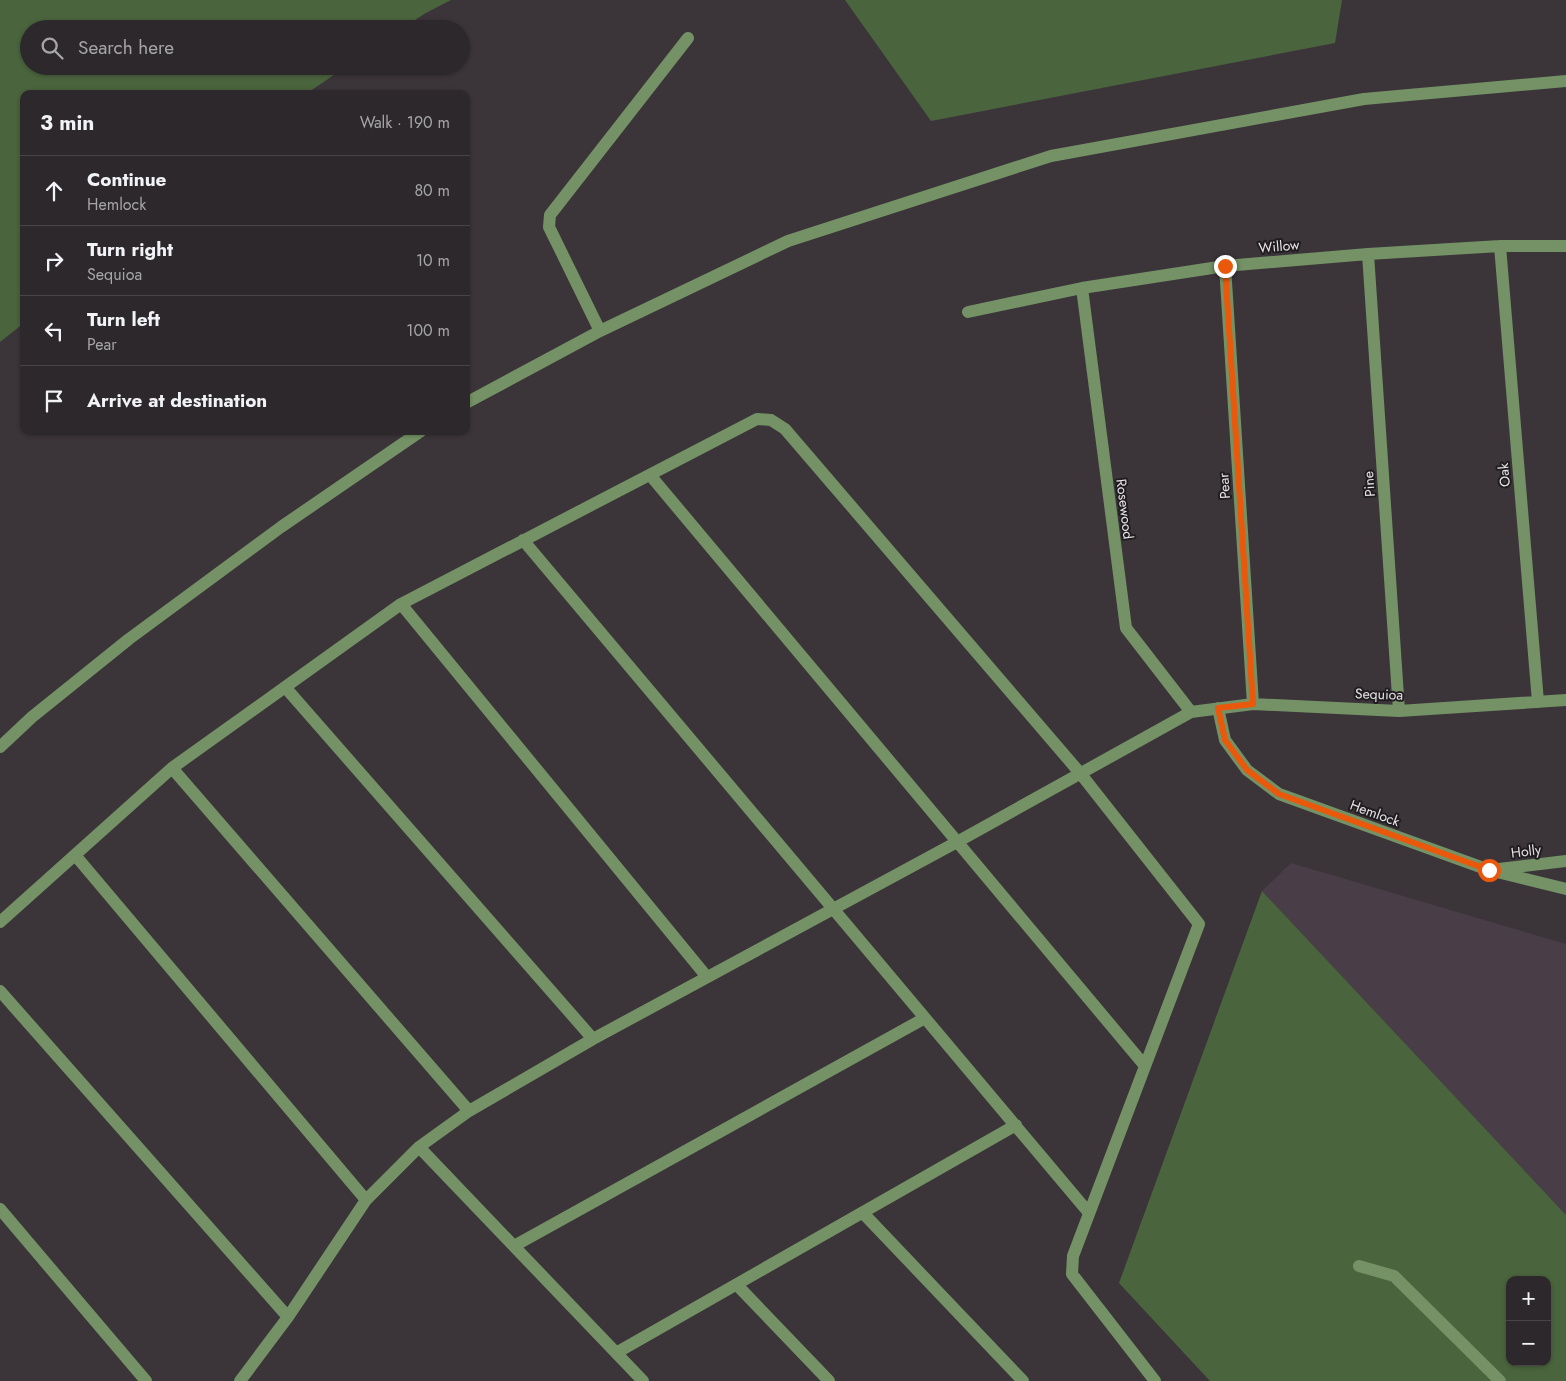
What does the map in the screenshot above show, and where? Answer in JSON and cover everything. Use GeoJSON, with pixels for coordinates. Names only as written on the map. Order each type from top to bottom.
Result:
{"type":"FeatureCollection","features":[{"type":"Feature","properties":{"kind":"street"},"geometry":{"type":"LineString","coordinates":[[600,331],[549,227],[550,215],[688,38]]}},
{"type":"Feature","properties":{"kind":"street"},"geometry":{"type":"LineString","coordinates":[[470,401],[600,331],[788,241],[1051,156],[1364,99],[1566,81]]}},
{"type":"Feature","properties":{"kind":"street","name":"Willow"},"geometry":{"type":"LineString","coordinates":[[968,312],[1082,288],[1225,266],[1368,254],[1500,246],[1566,246]]}},
{"type":"Feature","properties":{"kind":"street","name":"Oak"},"geometry":{"type":"LineString","coordinates":[[1500,246],[1538,702]]}},
{"type":"Feature","properties":{"kind":"street","name":"Pine"},"geometry":{"type":"LineString","coordinates":[[1368,254],[1399,711]]}},
{"type":"Feature","properties":{"kind":"street","name":"Pear"},"geometry":{"type":"LineString","coordinates":[[1225,266],[1253,704]]}},
{"type":"Feature","properties":{"kind":"street","name":"Rosewood"},"geometry":{"type":"LineString","coordinates":[[1082,288],[1126,628],[1191,712]]}},
{"type":"Feature","properties":{"kind":"street"},"geometry":{"type":"LineString","coordinates":[[0,922],[172,768],[401,604],[757,419],[771,420],[785,429],[1080,773],[1199,924],[1073,1256],[1072,1274],[1156,1381]]}},
{"type":"Feature","properties":{"kind":"street"},"geometry":{"type":"LineString","coordinates":[[0,747],[32,717],[130,639],[281,527],[415,435]]}},
{"type":"Feature","properties":{"kind":"street"},"geometry":{"type":"LineString","coordinates":[[650,475],[1145,1066]]}},
{"type":"Feature","properties":{"kind":"street"},"geometry":{"type":"LineString","coordinates":[[523,540],[1089,1213]]}},
{"type":"Feature","properties":{"kind":"street"},"geometry":{"type":"LineString","coordinates":[[401,604],[707,977]]}},
{"type":"Feature","properties":{"kind":"street"},"geometry":{"type":"LineString","coordinates":[[285,687],[593,1039]]}},
{"type":"Feature","properties":{"kind":"street","name":"Sequioa"},"geometry":{"type":"LineString","coordinates":[[1191,712],[1253,704],[1399,711],[1566,700]]}},
{"type":"Feature","properties":{"kind":"street","name":"Hemlock"},"geometry":{"type":"LineString","coordinates":[[1218,708],[1225,740],[1247,770],[1279,794],[1489,870],[1566,889]]}},
{"type":"Feature","properties":{"kind":"street"},"geometry":{"type":"LineString","coordinates":[[240,1381],[288,1317],[366,1200],[419,1146],[469,1111],[593,1039],[957,842],[1191,712]]}},
{"type":"Feature","properties":{"kind":"street"},"geometry":{"type":"LineString","coordinates":[[172,768],[469,1111]]}},
{"type":"Feature","properties":{"kind":"street"},"geometry":{"type":"LineString","coordinates":[[75,855],[366,1200]]}},
{"type":"Feature","properties":{"kind":"street","name":"Holly"},"geometry":{"type":"LineString","coordinates":[[1489,870],[1566,861]]}},
{"type":"Feature","properties":{"kind":"street"},"geometry":{"type":"LineString","coordinates":[[0,990],[288,1317]]}},
{"type":"Feature","properties":{"kind":"street"},"geometry":{"type":"LineString","coordinates":[[514,1246],[925,1018]]}},
{"type":"Feature","properties":{"kind":"street"},"geometry":{"type":"LineString","coordinates":[[616,1353],[1016,1125]]}},
{"type":"Feature","properties":{"kind":"street"},"geometry":{"type":"LineString","coordinates":[[419,1146],[643,1381]]}},
{"type":"Feature","properties":{"kind":"street"},"geometry":{"type":"LineString","coordinates":[[0,1209],[146,1381]]}},
{"type":"Feature","properties":{"kind":"street"},"geometry":{"type":"LineString","coordinates":[[863,1213],[1024,1381]]}},
{"type":"Feature","properties":{"kind":"street"},"geometry":{"type":"LineString","coordinates":[[1359,1266],[1394,1276],[1500,1381]]}},
{"type":"Feature","properties":{"kind":"street"},"geometry":{"type":"LineString","coordinates":[[737,1284],[829,1381]]}},
{"type":"Feature","properties":{"kind":"shaded area"},"geometry":{"type":"Polygon","coordinates":[[[1291,863],[1566,944],[1566,1215],[1262,891],[1291,863]]]}},
{"type":"Feature","properties":{"kind":"green space"},"geometry":{"type":"Polygon","coordinates":[[[0,0],[451,0],[415,20],[20,20],[20,75],[334,75],[312,90],[20,90],[20,326],[0,342],[0,0]]]}},
{"type":"Feature","properties":{"kind":"green space"},"geometry":{"type":"Polygon","coordinates":[[[845,0],[1342,0],[1335,43],[931,121],[845,0]]]}},
{"type":"Feature","properties":{"kind":"green space"},"geometry":{"type":"Polygon","coordinates":[[[1262,891],[1566,1215],[1566,1381],[1210,1381],[1119,1283],[1262,891]]]}},
{"type":"Feature","properties":{"kind":"route"},"geometry":{"type":"LineString","coordinates":[[1225,266],[1253,704],[1218,708],[1225,740],[1247,770],[1279,794],[1489,870]]}}]}
